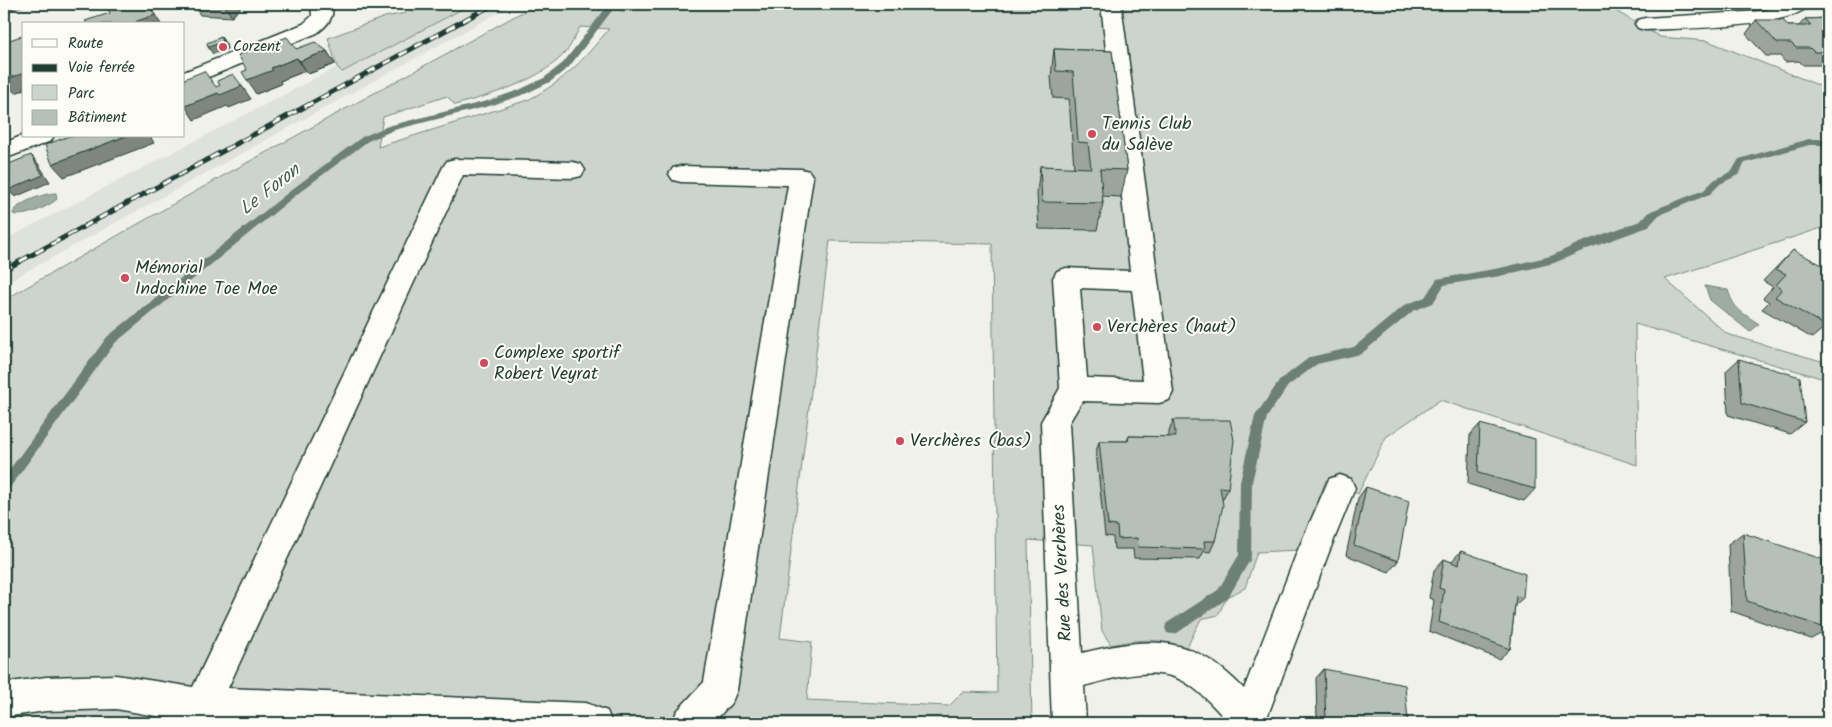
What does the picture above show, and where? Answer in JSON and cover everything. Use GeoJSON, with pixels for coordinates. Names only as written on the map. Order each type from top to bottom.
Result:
{"type":"FeatureCollection","features":[{"type":"Feature","properties":{"kind":"street"},"geometry":{"type":"LineString","coordinates":[[185,80],[313,27],[324,13],[321,4]]}},
{"type":"Feature","properties":{"kind":"street"},"geometry":{"type":"LineString","coordinates":[[1111,4],[1159,392],[1074,389],[1066,278],[1144,281]]}},
{"type":"Feature","properties":{"kind":"street"},"geometry":{"type":"LineString","coordinates":[[1644,24],[1762,17],[1800,4]]}},
{"type":"Feature","properties":{"kind":"street"},"geometry":{"type":"LineString","coordinates":[[4,151],[37,138]]}},
{"type":"Feature","properties":{"kind":"street"},"geometry":{"type":"LineString","coordinates":[[203,705],[454,167],[573,170]]}},
{"type":"Feature","properties":{"kind":"street"},"geometry":{"type":"LineString","coordinates":[[681,174],[801,176],[720,690],[689,723]]}},
{"type":"Feature","properties":{"kind":"street","name":"Rue des Verchères"},"geometry":{"type":"LineString","coordinates":[[1069,723],[1055,422],[1074,389]]}},
{"type":"Feature","properties":{"kind":"street"},"geometry":{"type":"LineString","coordinates":[[1067,673],[1132,659],[1161,657],[1180,661],[1196,669],[1216,685],[1248,721],[1340,488]]}},
{"type":"Feature","properties":{"kind":"street"},"geometry":{"type":"LineString","coordinates":[[4,700],[46,694],[116,692],[184,704],[586,720],[595,723]]}},
{"type":"Feature","properties":{"kind":"shaded area"},"geometry":{"type":"Polygon","coordinates":[[[472,4],[514,4],[4,284],[4,240],[337,67],[342,72],[472,4]]]}},
{"type":"Feature","properties":{"kind":"shaded area"},"geometry":{"type":"Polygon","coordinates":[[[56,193],[57,199],[42,208],[29,213],[13,214],[19,206],[25,203],[38,197],[56,193]]]}},
{"type":"Feature","properties":{"kind":"shaded area"},"geometry":{"type":"Polygon","coordinates":[[[1705,286],[1728,290],[1736,307],[1759,324],[1750,332],[1710,300],[1705,286]]]}},
{"type":"Feature","properties":{"kind":"green space"},"geometry":{"type":"Polygon","coordinates":[[[431,4],[472,4],[342,72],[337,67],[328,38],[385,17],[411,12],[431,4]]]}},
{"type":"Feature","properties":{"kind":"green space","name":"Complexe sportif Robert Veyrat"},"geometry":{"type":"Polygon","coordinates":[[[537,4],[569,4],[577,6],[580,4],[606,4],[625,12],[628,4],[1604,4],[1660,37],[1708,41],[1828,89],[1828,226],[1665,279],[1727,334],[1828,363],[1828,380],[1635,324],[1637,465],[1440,400],[1386,437],[1358,494],[1326,480],[1300,550],[1257,552],[1245,588],[1227,597],[1218,615],[1201,619],[1186,649],[1167,642],[1149,640],[1111,645],[1102,631],[1093,545],[1028,540],[1032,723],[4,723],[4,300],[221,177],[537,4]],[[580,27],[564,54],[553,64],[527,80],[498,92],[455,105],[447,96],[383,117],[378,147],[528,100],[542,92],[573,69],[609,29],[580,27]],[[830,241],[780,638],[812,642],[807,700],[949,706],[963,692],[997,693],[992,244],[830,241]]]}},
{"type":"Feature","properties":{"kind":"building"},"geometry":{"type":"Polygon","coordinates":[[[117,4],[148,4],[155,15],[136,22],[86,22],[110,13],[107,7],[117,4]]]}},
{"type":"Feature","properties":{"kind":"building"},"geometry":{"type":"Polygon","coordinates":[[[1828,18],[1828,52],[1814,52],[1810,48],[1796,48],[1791,43],[1777,43],[1756,20],[1783,20],[1788,26],[1805,26],[1811,25],[1805,19],[1828,18]]]}},
{"type":"Feature","properties":{"kind":"building"},"geometry":{"type":"Polygon","coordinates":[[[22,36],[22,74],[4,80],[4,42],[22,36]]]}},
{"type":"Feature","properties":{"kind":"building"},"geometry":{"type":"Polygon","coordinates":[[[221,37],[223,42],[208,47],[207,43],[221,37]]]}},
{"type":"Feature","properties":{"kind":"building"},"geometry":{"type":"Polygon","coordinates":[[[287,37],[296,49],[315,42],[327,51],[300,61],[297,58],[247,80],[242,72],[247,70],[238,55],[287,37]]]}},
{"type":"Feature","properties":{"kind":"building"},"geometry":{"type":"Polygon","coordinates":[[[1054,49],[1112,51],[1127,170],[1100,169],[1103,203],[1042,202],[1040,166],[1091,168],[1088,143],[1078,142],[1073,72],[1056,71],[1054,49]]]}},
{"type":"Feature","properties":{"kind":"building"},"geometry":{"type":"Polygon","coordinates":[[[204,71],[216,87],[220,85],[217,81],[233,74],[242,86],[185,106],[185,79],[204,71]]]}},
{"type":"Feature","properties":{"kind":"building"},"geometry":{"type":"Polygon","coordinates":[[[64,138],[121,138],[52,164],[45,145],[64,138]]]}},
{"type":"Feature","properties":{"kind":"building"},"geometry":{"type":"Polygon","coordinates":[[[31,155],[43,175],[8,190],[4,183],[4,166],[31,155]]]}},
{"type":"Feature","properties":{"kind":"building"},"geometry":{"type":"Polygon","coordinates":[[[1793,250],[1828,268],[1828,323],[1826,326],[1775,297],[1782,289],[1776,285],[1786,274],[1776,269],[1793,250]]]}},
{"type":"Feature","properties":{"kind":"building"},"geometry":{"type":"Polygon","coordinates":[[[1739,359],[1800,377],[1805,422],[1742,403],[1739,359]]]}},
{"type":"Feature","properties":{"kind":"building"},"geometry":{"type":"Polygon","coordinates":[[[1173,420],[1230,420],[1234,440],[1228,488],[1220,487],[1223,505],[1215,541],[1204,541],[1205,549],[1138,547],[1137,538],[1118,539],[1117,526],[1108,525],[1099,441],[1128,441],[1129,436],[1176,437],[1173,420]]]}},
{"type":"Feature","properties":{"kind":"building"},"geometry":{"type":"Polygon","coordinates":[[[1480,424],[1535,439],[1535,489],[1478,473],[1480,424]]]}},
{"type":"Feature","properties":{"kind":"building"},"geometry":{"type":"Polygon","coordinates":[[[1366,487],[1409,501],[1398,561],[1354,545],[1366,487]]]}},
{"type":"Feature","properties":{"kind":"building"},"geometry":{"type":"Polygon","coordinates":[[[1743,533],[1822,559],[1828,629],[1747,601],[1743,533]]]}},
{"type":"Feature","properties":{"kind":"building"},"geometry":{"type":"Polygon","coordinates":[[[1461,551],[1525,574],[1523,598],[1516,596],[1510,649],[1439,622],[1444,590],[1439,588],[1444,559],[1459,565],[1461,551]]]}},
{"type":"Feature","properties":{"kind":"building"},"geometry":{"type":"Polygon","coordinates":[[[1324,669],[1405,685],[1408,723],[1326,723],[1324,669]]]}},
{"type":"Feature","properties":{"kind":"waterway","name":"Le Foron"},"geometry":{"type":"LineString","coordinates":[[4,486],[111,340],[298,189],[365,139],[391,128],[490,103],[522,92],[547,80],[566,65],[613,4]]}},
{"type":"Feature","properties":{"kind":"waterway"},"geometry":{"type":"LineString","coordinates":[[1172,628],[1223,594],[1245,556],[1246,482],[1261,416],[1284,383],[1314,360],[1357,351],[1409,308],[1429,300],[1441,282],[1500,272],[1554,259],[1583,246],[1644,224],[1655,213],[1707,192],[1717,182],[1735,173],[1742,161],[1809,142],[1828,142]]}},
{"type":"Feature","properties":{"kind":"railway"},"geometry":{"type":"LineString","coordinates":[[4,270],[494,4]]}},
{"type":"Feature","properties":{"kind":"place","name":"Corzent"},"geometry":{"type":"Point","coordinates":[223,47]}},
{"type":"Feature","properties":{"kind":"place","name":"Tennis Club du Salève"},"geometry":{"type":"Point","coordinates":[1092,134]}},
{"type":"Feature","properties":{"kind":"place","name":"Mémorial Indochine Toe Moe"},"geometry":{"type":"Point","coordinates":[125,278]}},
{"type":"Feature","properties":{"kind":"place","name":"Verchères (haut)"},"geometry":{"type":"Point","coordinates":[1097,327]}},
{"type":"Feature","properties":{"kind":"place","name":"Complexe sportif Robert Veyrat"},"geometry":{"type":"Point","coordinates":[484,363]}},
{"type":"Feature","properties":{"kind":"place","name":"Verchères (bas)"},"geometry":{"type":"Point","coordinates":[900,441]}}]}
